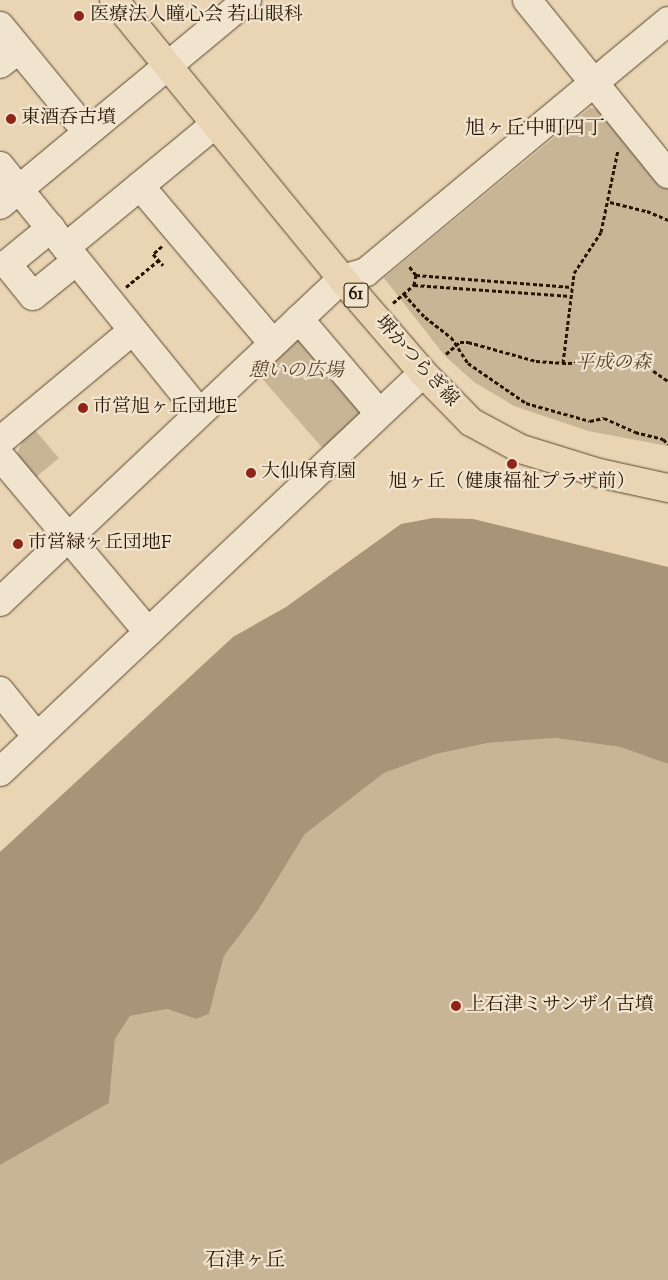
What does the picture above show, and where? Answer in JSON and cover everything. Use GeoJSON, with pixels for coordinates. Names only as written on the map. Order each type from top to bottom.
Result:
{"type":"FeatureCollection","features":[{"type":"Feature","properties":{"kind":"main road","name":"堺かつらぎ線"},"geometry":{"type":"LineString","coordinates":[[114,0],[342,279],[423,373],[471,422],[521,449],[599,473],[668,488]]}},
{"type":"Feature","properties":{"kind":"street"},"geometry":{"type":"LineString","coordinates":[[9,197],[247,0]]}},
{"type":"Feature","properties":{"kind":"street"},"geometry":{"type":"LineString","coordinates":[[527,0],[634,129],[668,174]]}},
{"type":"Feature","properties":{"kind":"street"},"geometry":{"type":"LineString","coordinates":[[0,602],[272,342],[342,279],[366,272],[595,84],[668,21]]}},
{"type":"Feature","properties":{"kind":"street"},"geometry":{"type":"LineString","coordinates":[[0,26],[9,57],[87,132]]}},
{"type":"Feature","properties":{"kind":"street"},"geometry":{"type":"LineString","coordinates":[[64,245],[215,124]]}},
{"type":"Feature","properties":{"kind":"street"},"geometry":{"type":"LineString","coordinates":[[0,166],[9,197],[64,245],[198,412]]}},
{"type":"Feature","properties":{"kind":"street"},"geometry":{"type":"LineString","coordinates":[[140,186],[272,342]]}},
{"type":"Feature","properties":{"kind":"street"},"geometry":{"type":"LineString","coordinates":[[299,319],[379,413]]}},
{"type":"Feature","properties":{"kind":"street"},"geometry":{"type":"LineString","coordinates":[[0,441],[132,331]]}},
{"type":"Feature","properties":{"kind":"street"},"geometry":{"type":"LineString","coordinates":[[0,772],[423,373]]}},
{"type":"Feature","properties":{"kind":"street"},"geometry":{"type":"LineString","coordinates":[[0,456],[148,632]]}},
{"type":"Feature","properties":{"kind":"street"},"geometry":{"type":"LineString","coordinates":[[0,691],[37,737]]}},
{"type":"Feature","properties":{"kind":"path"},"geometry":{"type":"LineString","coordinates":[[563,363],[574,273],[601,232],[610,202],[616,152],[634,129]]}},
{"type":"Feature","properties":{"kind":"path"},"geometry":{"type":"LineString","coordinates":[[610,202],[647,210],[668,220]]}},
{"type":"Feature","properties":{"kind":"path"},"geometry":{"type":"LineString","coordinates":[[108,301],[159,260]]}},
{"type":"Feature","properties":{"kind":"path"},"geometry":{"type":"LineString","coordinates":[[406,264],[416,275],[572,286]]}},
{"type":"Feature","properties":{"kind":"path"},"geometry":{"type":"LineString","coordinates":[[391,304],[414,285],[416,275]]}},
{"type":"Feature","properties":{"kind":"path"},"geometry":{"type":"LineString","coordinates":[[414,285],[570,296]]}},
{"type":"Feature","properties":{"kind":"path"},"geometry":{"type":"LineString","coordinates":[[404,294],[456,345],[468,364],[526,403],[590,422],[604,418],[635,432],[663,439],[668,444]]}},
{"type":"Feature","properties":{"kind":"path"},"geometry":{"type":"LineString","coordinates":[[446,354],[456,345],[468,342],[536,361],[563,363],[628,361],[648,367],[668,381]]}},
{"type":"Feature","properties":{"kind":"green space","name":"平成の森"},"geometry":{"type":"Polygon","coordinates":[[[590,108],[600,109],[668,187],[668,446],[588,431],[514,406],[474,382],[445,356],[384,278],[590,108]]]}},
{"type":"Feature","properties":{"kind":"green space","name":"憩いの広場"},"geometry":{"type":"Polygon","coordinates":[[[294,333],[364,414],[323,449],[253,368],[294,333]]]}},
{"type":"Feature","properties":{"kind":"green space"},"geometry":{"type":"Polygon","coordinates":[[[33,428],[59,458],[35,478],[16,457],[24,436],[33,428]]]}},
{"type":"Feature","properties":{"kind":"green space"},"geometry":{"type":"Polygon","coordinates":[[[555,738],[620,747],[668,764],[668,1280],[0,1280],[0,1165],[109,1103],[115,1039],[130,1016],[167,1009],[196,1019],[209,1014],[224,956],[257,912],[305,834],[384,773],[436,754],[488,743],[555,738]]]}},
{"type":"Feature","properties":{"kind":"shaded area"},"geometry":{"type":"Polygon","coordinates":[[[433,518],[473,519],[668,567],[668,764],[620,747],[555,738],[488,743],[436,754],[384,773],[305,834],[257,912],[224,956],[209,1014],[196,1019],[167,1009],[130,1016],[115,1039],[109,1103],[0,1165],[0,852],[233,637],[286,607],[401,524],[433,518]]]}},
{"type":"Feature","properties":{"kind":"place","name":"医療法人瞳心会 若山眼科"},"geometry":{"type":"Point","coordinates":[79,16]}},
{"type":"Feature","properties":{"kind":"place","name":"東酒呑古墳"},"geometry":{"type":"Point","coordinates":[11,119]}},
{"type":"Feature","properties":{"kind":"place","name":"市営旭ヶ丘団地E"},"geometry":{"type":"Point","coordinates":[83,408]}},
{"type":"Feature","properties":{"kind":"place","name":"旭ヶ丘（健康福祉プラザ前）"},"geometry":{"type":"Point","coordinates":[512,464]}},
{"type":"Feature","properties":{"kind":"place","name":"大仙保育園"},"geometry":{"type":"Point","coordinates":[251,473]}},
{"type":"Feature","properties":{"kind":"place","name":"市営緑ヶ丘団地F"},"geometry":{"type":"Point","coordinates":[18,544]}},
{"type":"Feature","properties":{"kind":"place","name":"上石津ミサンザイ古墳"},"geometry":{"type":"Point","coordinates":[456,1006]}},
{"type":"Feature","properties":{"kind":"district","name":"旭ヶ丘中町四丁"},"geometry":{"type":"Point","coordinates":[535,129]}},
{"type":"Feature","properties":{"kind":"district","name":"石津ヶ丘"},"geometry":{"type":"Point","coordinates":[245,1261]}}]}
